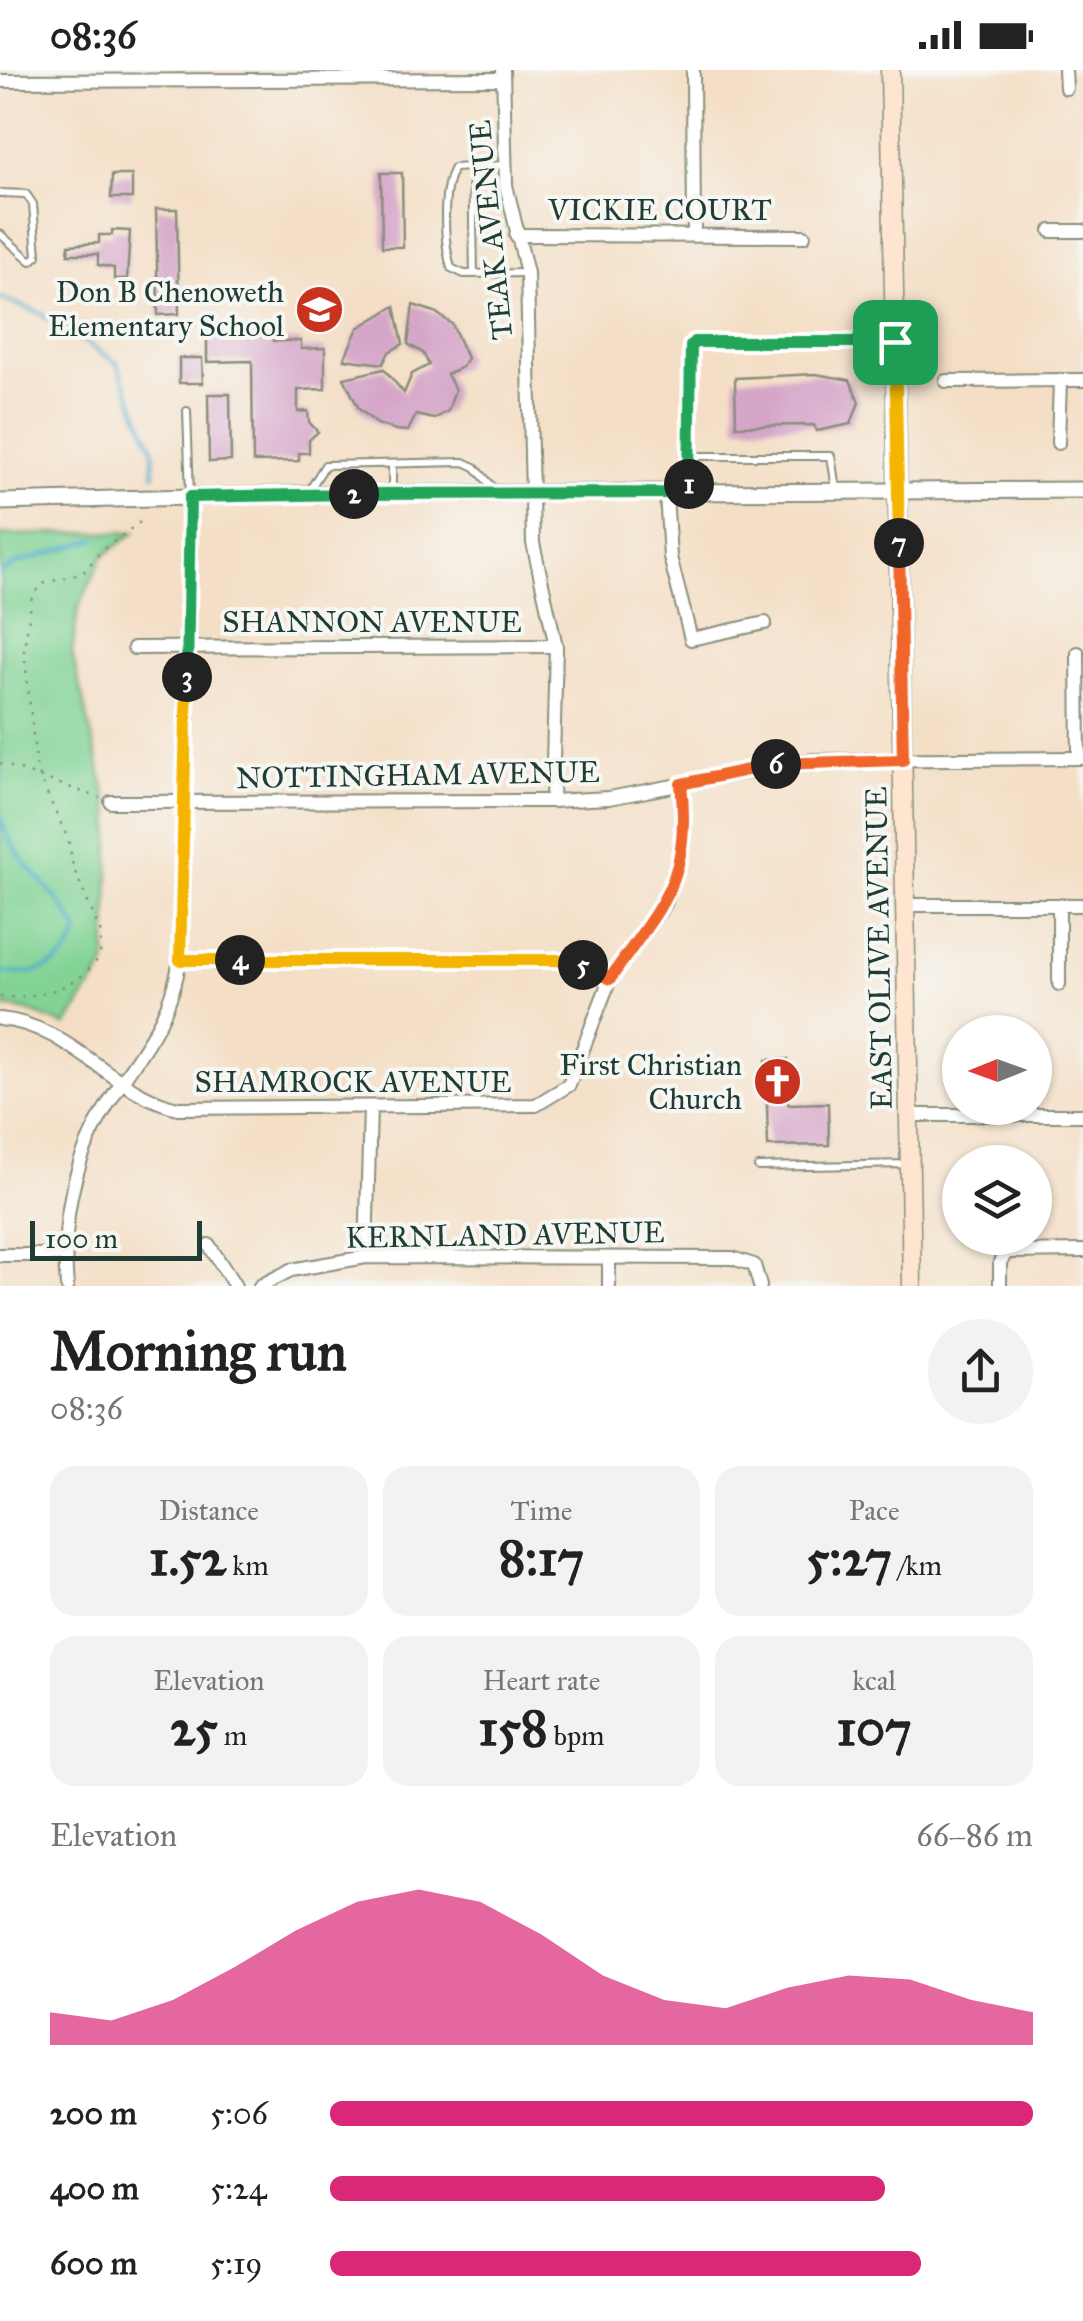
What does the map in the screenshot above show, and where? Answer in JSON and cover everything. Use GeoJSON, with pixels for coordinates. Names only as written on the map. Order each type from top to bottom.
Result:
{"type":"FeatureCollection","features":[{"type":"Feature","properties":{"kind":"main road","name":"EAST OLIVE AVENUE"},"geometry":{"type":"LineString","coordinates":[[890,70],[912,1286]]}},
{"type":"Feature","properties":{"kind":"street"},"geometry":{"type":"LineString","coordinates":[[693,70],[694,235]]}},
{"type":"Feature","properties":{"kind":"street"},"geometry":{"type":"LineString","coordinates":[[1066,70],[1066,88]]}},
{"type":"Feature","properties":{"kind":"street"},"geometry":{"type":"LineString","coordinates":[[0,82],[94,75],[503,74]]}},
{"type":"Feature","properties":{"kind":"street","name":"TEAK AVENUE"},"geometry":{"type":"LineString","coordinates":[[503,74],[504,165],[526,273],[535,568],[556,646],[552,802]]}},
{"type":"Feature","properties":{"kind":"street"},"geometry":{"type":"LineString","coordinates":[[1051,232],[1083,231]]}},
{"type":"Feature","properties":{"kind":"street","name":"VICKIE COURT"},"geometry":{"type":"LineString","coordinates":[[516,235],[804,236]]}},
{"type":"Feature","properties":{"kind":"street"},"geometry":{"type":"LineString","coordinates":[[1058,443],[1060,380]]}},
{"type":"Feature","properties":{"kind":"street"},"geometry":{"type":"LineString","coordinates":[[946,381],[1083,380]]}},
{"type":"Feature","properties":{"kind":"street"},"geometry":{"type":"LineString","coordinates":[[0,502],[308,494],[1083,490]]}},
{"type":"Feature","properties":{"kind":"street"},"geometry":{"type":"LineString","coordinates":[[666,494],[670,557],[691,639],[766,623]]}},
{"type":"Feature","properties":{"kind":"street"},"geometry":{"type":"LineString","coordinates":[[67,1286],[64,1255],[77,1170],[105,1108],[154,1039],[176,983],[180,960],[190,497]]}},
{"type":"Feature","properties":{"kind":"street","name":"SHANNON AVENUE"},"geometry":{"type":"LineString","coordinates":[[134,648],[556,646]]}},
{"type":"Feature","properties":{"kind":"street"},"geometry":{"type":"LineString","coordinates":[[1078,653],[1081,758]]}},
{"type":"Feature","properties":{"kind":"street","name":"NOTTINGHAM AVENUE"},"geometry":{"type":"LineString","coordinates":[[111,802],[552,802],[609,798],[778,764],[1081,758]]}},
{"type":"Feature","properties":{"kind":"street"},"geometry":{"type":"LineString","coordinates":[[180,960],[556,960],[584,966],[610,979],[666,904],[676,880],[684,832],[681,784]]}},
{"type":"Feature","properties":{"kind":"street"},"geometry":{"type":"LineString","coordinates":[[1059,904],[1059,984]]}},
{"type":"Feature","properties":{"kind":"street"},"geometry":{"type":"LineString","coordinates":[[906,905],[1083,905]]}},
{"type":"Feature","properties":{"kind":"street","name":"SHAMROCK AVENUE"},"geometry":{"type":"LineString","coordinates":[[0,1020],[46,1031],[149,1099],[178,1108],[536,1106],[569,1085],[610,979]]}},
{"type":"Feature","properties":{"kind":"street"},"geometry":{"type":"LineString","coordinates":[[366,1257],[370,1106]]}},
{"type":"Feature","properties":{"kind":"street"},"geometry":{"type":"LineString","coordinates":[[909,1115],[1083,1115]]}},
{"type":"Feature","properties":{"kind":"street"},"geometry":{"type":"LineString","coordinates":[[209,1244],[235,1286]]}},
{"type":"Feature","properties":{"kind":"street"},"geometry":{"type":"LineString","coordinates":[[1000,1286],[1000,1262],[1007,1252],[1083,1251]]}},
{"type":"Feature","properties":{"kind":"street"},"geometry":{"type":"LineString","coordinates":[[0,1255],[64,1255]]}},
{"type":"Feature","properties":{"kind":"street","name":"KERNLAND AVENUE"},"geometry":{"type":"LineString","coordinates":[[260,1286],[292,1270],[366,1257],[732,1258],[754,1264],[760,1286]]}},
{"type":"Feature","properties":{"kind":"street"},"geometry":{"type":"LineString","coordinates":[[609,1258],[610,1286]]}},
{"type":"Feature","properties":{"kind":"lane"},"geometry":{"type":"LineString","coordinates":[[472,164],[474,274]]}},
{"type":"Feature","properties":{"kind":"lane"},"geometry":{"type":"LineString","coordinates":[[504,165],[454,168],[448,180],[448,255],[456,272],[526,273]]}},
{"type":"Feature","properties":{"kind":"lane"},"geometry":{"type":"LineString","coordinates":[[0,193],[26,194],[33,204],[37,256],[31,261],[21,256],[0,234]]}},
{"type":"Feature","properties":{"kind":"lane"},"geometry":{"type":"LineString","coordinates":[[689,493],[694,342],[895,342]]}},
{"type":"Feature","properties":{"kind":"lane"},"geometry":{"type":"LineString","coordinates":[[187,412],[190,497]]}},
{"type":"Feature","properties":{"kind":"lane"},"geometry":{"type":"LineString","coordinates":[[689,456],[831,456],[835,461],[836,490]]}},
{"type":"Feature","properties":{"kind":"lane"},"geometry":{"type":"LineString","coordinates":[[308,494],[325,464],[464,462],[475,467],[498,495]]}},
{"type":"Feature","properties":{"kind":"lane"},"geometry":{"type":"LineString","coordinates":[[392,464],[392,494]]}},
{"type":"Feature","properties":{"kind":"lane"},"geometry":{"type":"LineString","coordinates":[[758,1167],[910,1164]]}},
{"type":"Feature","properties":{"kind":"path"},"geometry":{"type":"LineString","coordinates":[[0,997],[34,998],[78,977],[100,955],[101,932],[73,867],[68,841],[37,772],[24,650],[32,598],[42,584],[83,574],[101,551],[140,522]]}},
{"type":"Feature","properties":{"kind":"path"},"geometry":{"type":"LineString","coordinates":[[0,763],[37,772],[111,802]]}},
{"type":"Feature","properties":{"kind":"green space"},"geometry":{"type":"Polygon","coordinates":[[[135,532],[102,557],[78,609],[72,654],[111,816],[106,965],[66,1026],[29,1011],[0,1006],[0,535],[135,532]]]}},
{"type":"Feature","properties":{"kind":"building"},"geometry":{"type":"Polygon","coordinates":[[[381,173],[402,173],[403,247],[382,247],[381,173]]]}},
{"type":"Feature","properties":{"kind":"building"},"geometry":{"type":"Polygon","coordinates":[[[112,175],[132,175],[132,198],[111,198],[112,175]]]}},
{"type":"Feature","properties":{"kind":"building"},"geometry":{"type":"Polygon","coordinates":[[[156,209],[177,209],[179,314],[158,315],[156,209]]]}},
{"type":"Feature","properties":{"kind":"building"},"geometry":{"type":"Polygon","coordinates":[[[112,230],[130,231],[127,279],[114,279],[114,268],[98,265],[98,254],[68,254],[69,245],[99,243],[99,235],[112,235],[112,230]]]}},
{"type":"Feature","properties":{"kind":"building"},"geometry":{"type":"Polygon","coordinates":[[[413,305],[435,312],[452,324],[467,358],[462,367],[447,374],[455,390],[448,411],[434,419],[416,415],[408,431],[396,430],[377,424],[359,409],[344,378],[384,369],[404,393],[412,374],[429,365],[423,353],[408,344],[413,305]]]}},
{"type":"Feature","properties":{"kind":"building"},"geometry":{"type":"Polygon","coordinates":[[[395,306],[403,344],[389,352],[383,364],[344,359],[358,328],[395,306]]]}},
{"type":"Feature","properties":{"kind":"building"},"geometry":{"type":"Polygon","coordinates":[[[273,336],[273,341],[301,341],[301,349],[325,348],[325,389],[298,390],[298,412],[308,411],[309,422],[318,432],[309,440],[309,453],[299,453],[299,461],[253,462],[252,361],[207,362],[207,337],[273,336]]]}},
{"type":"Feature","properties":{"kind":"building"},"geometry":{"type":"Polygon","coordinates":[[[179,358],[202,358],[203,383],[179,383],[179,358]]]}},
{"type":"Feature","properties":{"kind":"building"},"geometry":{"type":"Polygon","coordinates":[[[816,374],[850,380],[859,402],[851,424],[817,431],[814,425],[736,426],[735,378],[816,374]]]}},
{"type":"Feature","properties":{"kind":"building"},"geometry":{"type":"Polygon","coordinates":[[[208,394],[230,394],[231,461],[209,462],[208,394]]]}},
{"type":"Feature","properties":{"kind":"building","name":"First Christian Church"},"geometry":{"type":"Polygon","coordinates":[[[788,1059],[788,1104],[828,1103],[829,1145],[768,1146],[766,1060],[788,1059]]]}},
{"type":"Feature","properties":{"kind":"waterway"},"geometry":{"type":"LineString","coordinates":[[0,298],[40,313],[117,363],[153,448],[154,474]]}},
{"type":"Feature","properties":{"kind":"waterway"},"geometry":{"type":"LineString","coordinates":[[0,575],[15,564],[96,539]]}},
{"type":"Feature","properties":{"kind":"waterway"},"geometry":{"type":"LineString","coordinates":[[0,763],[0,780]]}},
{"type":"Feature","properties":{"kind":"waterway"},"geometry":{"type":"LineString","coordinates":[[0,814],[14,847],[59,901],[78,932],[66,955],[48,968],[26,973],[0,972]]}},
{"type":"Feature","properties":{"kind":"place","name":"Don B Chenoweth Elementary School"},"geometry":{"type":"Point","coordinates":[319,309]}},
{"type":"Feature","properties":{"kind":"place","name":"First Christian Church"},"geometry":{"type":"Point","coordinates":[777,1082]}},
{"type":"Feature","properties":{"kind":"route"},"geometry":{"type":"LineString","coordinates":[[694,342],[895,342],[903,760],[812,760],[681,784],[685,819],[676,880],[666,904],[610,979],[584,966],[556,960],[180,960],[190,497],[689,493],[694,342]]}}]}
